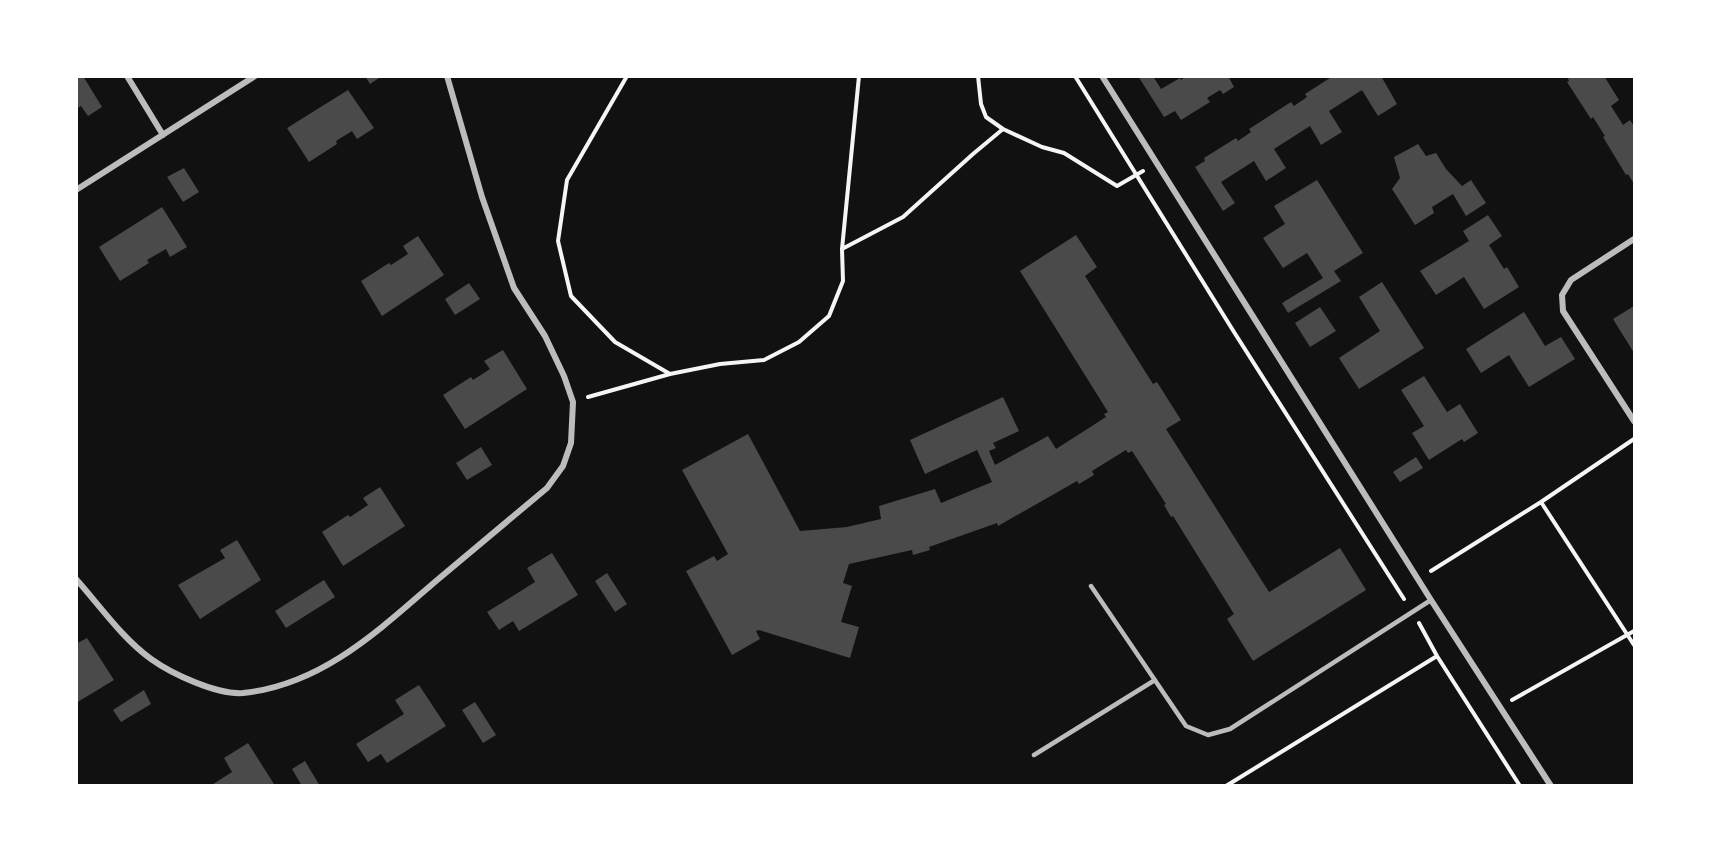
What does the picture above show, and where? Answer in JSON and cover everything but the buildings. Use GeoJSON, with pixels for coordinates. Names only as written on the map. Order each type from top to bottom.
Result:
{"type":"FeatureCollection","features":[{"type":"Feature","properties":{"kind":"street"},"geometry":{"type":"LineString","coordinates":[[127,76],[163,135]]}},
{"type":"Feature","properties":{"kind":"street"},"geometry":{"type":"LineString","coordinates":[[76,190],[255,76]]}},
{"type":"Feature","properties":{"kind":"street"},"geometry":{"type":"LineString","coordinates":[[76,579],[132,642],[151,658],[180,676],[211,688],[241,693],[289,683],[324,668],[367,640],[548,488],[563,466],[572,443],[573,402],[564,376],[545,336],[514,288],[482,197],[447,76]]}},
{"type":"Feature","properties":{"kind":"street"},"geometry":{"type":"LineString","coordinates":[[1102,76],[1418,580],[1551,786]]}},
{"type":"Feature","properties":{"kind":"street"},"geometry":{"type":"LineString","coordinates":[[1635,239],[1571,280],[1562,295],[1563,311],[1635,421]]}},
{"type":"Feature","properties":{"kind":"lane"},"geometry":{"type":"LineString","coordinates":[[1091,586],[1186,726],[1208,735],[1230,729],[1431,600]]}},
{"type":"Feature","properties":{"kind":"lane"},"geometry":{"type":"LineString","coordinates":[[1034,754],[1155,680]]}},
{"type":"Feature","properties":{"kind":"path"},"geometry":{"type":"LineString","coordinates":[[627,76],[567,180],[558,241],[571,296],[615,342],[670,374]]}},
{"type":"Feature","properties":{"kind":"path"},"geometry":{"type":"LineString","coordinates":[[573,402],[670,374],[720,364],[764,360],[799,342],[829,316],[843,281],[842,249],[859,76]]}},
{"type":"Feature","properties":{"kind":"path"},"geometry":{"type":"LineString","coordinates":[[978,76],[981,104],[986,117],[1003,129],[1042,147],[1064,153],[1117,186],[1156,164]]}},
{"type":"Feature","properties":{"kind":"path"},"geometry":{"type":"LineString","coordinates":[[1075,76],[1520,786]]}},
{"type":"Feature","properties":{"kind":"path"},"geometry":{"type":"LineString","coordinates":[[842,249],[903,217],[1003,129]]}},
{"type":"Feature","properties":{"kind":"path"},"geometry":{"type":"LineString","coordinates":[[1418,580],[1635,440]]}},
{"type":"Feature","properties":{"kind":"path"},"geometry":{"type":"LineString","coordinates":[[1541,502],[1635,645]]}},
{"type":"Feature","properties":{"kind":"path"},"geometry":{"type":"LineString","coordinates":[[1499,707],[1635,631]]}},
{"type":"Feature","properties":{"kind":"path"},"geometry":{"type":"LineString","coordinates":[[1226,786],[1437,656]]}}]}
